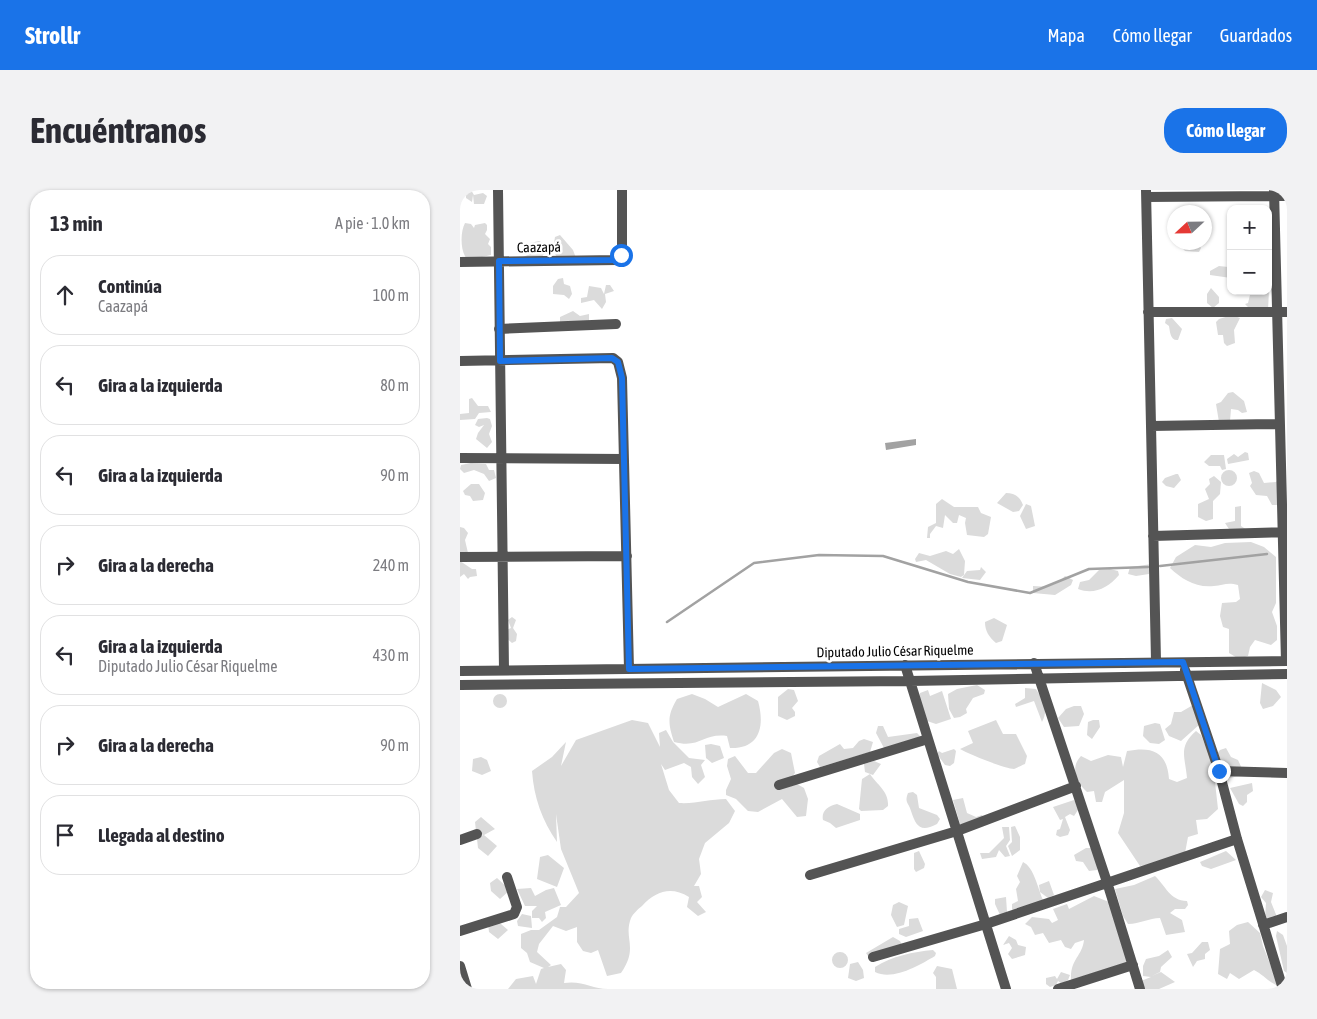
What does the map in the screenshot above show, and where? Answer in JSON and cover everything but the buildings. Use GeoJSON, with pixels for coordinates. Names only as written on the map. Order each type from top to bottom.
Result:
{"type":"FeatureCollection","features":[{"type":"Feature","properties":{"kind":"street"},"geometry":{"type":"LineString","coordinates":[[498,190],[504,670]]}},
{"type":"Feature","properties":{"kind":"street","name":"Caazapá"},"geometry":{"type":"LineString","coordinates":[[460,262],[618,260],[622,249],[622,190]]}},
{"type":"Feature","properties":{"kind":"street"},"geometry":{"type":"LineString","coordinates":[[1274,193],[1282,312],[1283,405],[1279,424],[1285,532],[1286,661]]}},
{"type":"Feature","properties":{"kind":"street"},"geometry":{"type":"LineString","coordinates":[[1156,661],[1146,194],[1274,193],[1287,196]]}},
{"type":"Feature","properties":{"kind":"street"},"geometry":{"type":"LineString","coordinates":[[1148,312],[1282,312]]}},
{"type":"Feature","properties":{"kind":"street"},"geometry":{"type":"LineString","coordinates":[[500,329],[616,324]]}},
{"type":"Feature","properties":{"kind":"street"},"geometry":{"type":"LineString","coordinates":[[460,361],[612,358],[618,362],[622,378],[628,556],[629,669]]}},
{"type":"Feature","properties":{"kind":"street"},"geometry":{"type":"LineString","coordinates":[[1151,426],[1279,424]]}},
{"type":"Feature","properties":{"kind":"street"},"geometry":{"type":"LineString","coordinates":[[460,458],[624,458]]}},
{"type":"Feature","properties":{"kind":"street"},"geometry":{"type":"LineString","coordinates":[[1153,536],[1285,532]]}},
{"type":"Feature","properties":{"kind":"street"},"geometry":{"type":"LineString","coordinates":[[460,556],[628,556]]}},
{"type":"Feature","properties":{"kind":"street","name":"Diputado Julio César Riquelme"},"geometry":{"type":"LineString","coordinates":[[460,671],[1156,661],[1286,661]]}},
{"type":"Feature","properties":{"kind":"street"},"geometry":{"type":"LineString","coordinates":[[1183,662],[1219,771],[1237,839],[1284,989]]}},
{"type":"Feature","properties":{"kind":"street"},"geometry":{"type":"LineString","coordinates":[[1226,662],[1226,674]]}},
{"type":"Feature","properties":{"kind":"street"},"geometry":{"type":"LineString","coordinates":[[1034,663],[1076,786],[1140,989]]}},
{"type":"Feature","properties":{"kind":"street"},"geometry":{"type":"LineString","coordinates":[[905,665],[1006,989]]}},
{"type":"Feature","properties":{"kind":"street"},"geometry":{"type":"LineString","coordinates":[[460,685],[910,681],[1287,674]]}},
{"type":"Feature","properties":{"kind":"street"},"geometry":{"type":"LineString","coordinates":[[779,784],[928,739]]}},
{"type":"Feature","properties":{"kind":"street"},"geometry":{"type":"LineString","coordinates":[[1219,771],[1287,773]]}},
{"type":"Feature","properties":{"kind":"street"},"geometry":{"type":"LineString","coordinates":[[810,875],[956,831],[1076,786]]}},
{"type":"Feature","properties":{"kind":"street"},"geometry":{"type":"LineString","coordinates":[[460,840],[477,834]]}},
{"type":"Feature","properties":{"kind":"street"},"geometry":{"type":"LineString","coordinates":[[874,957],[986,924],[1237,839]]}},
{"type":"Feature","properties":{"kind":"street"},"geometry":{"type":"LineString","coordinates":[[460,931],[514,914],[517,907],[507,877]]}},
{"type":"Feature","properties":{"kind":"street"},"geometry":{"type":"LineString","coordinates":[[1263,925],[1287,917]]}},
{"type":"Feature","properties":{"kind":"street"},"geometry":{"type":"LineString","coordinates":[[1058,989],[1133,965]]}},
{"type":"Feature","properties":{"kind":"street"},"geometry":{"type":"LineString","coordinates":[[460,966],[467,989]]}},
{"type":"Feature","properties":{"kind":"shaded area"},"geometry":{"type":"Polygon","coordinates":[[[471,190],[474,195],[483,193],[487,196],[484,204],[474,204],[473,195],[472,202],[466,198],[466,194],[471,190]]]}},
{"type":"Feature","properties":{"kind":"shaded area"},"geometry":{"type":"Polygon","coordinates":[[[465,223],[471,224],[474,228],[475,225],[485,223],[487,225],[485,234],[490,239],[488,244],[491,247],[491,255],[468,260],[465,257],[463,253],[462,232],[465,223]]]}},
{"type":"Feature","properties":{"kind":"shaded area"},"geometry":{"type":"Polygon","coordinates":[[[560,235],[573,250],[576,258],[556,256],[553,247],[556,246],[554,243],[555,237],[560,235]]]}},
{"type":"Feature","properties":{"kind":"shaded area"},"geometry":{"type":"Polygon","coordinates":[[[539,241],[543,243],[544,254],[537,263],[523,257],[530,254],[528,247],[530,243],[539,241]]]}},
{"type":"Feature","properties":{"kind":"shaded area"},"geometry":{"type":"Polygon","coordinates":[[[1184,250],[1200,250],[1199,252],[1184,250]]]}},
{"type":"Feature","properties":{"kind":"shaded area"},"geometry":{"type":"Polygon","coordinates":[[[1219,266],[1227,267],[1227,277],[1210,275],[1210,271],[1219,266]]]}},
{"type":"Feature","properties":{"kind":"shaded area"},"geometry":{"type":"Polygon","coordinates":[[[563,278],[564,284],[570,286],[572,294],[569,299],[564,295],[553,294],[553,286],[558,279],[563,278]]]}},
{"type":"Feature","properties":{"kind":"shaded area"},"geometry":{"type":"Polygon","coordinates":[[[606,285],[610,285],[614,291],[605,294],[606,302],[602,309],[594,300],[581,303],[581,298],[587,297],[589,286],[601,288],[604,294],[606,285]]]}},
{"type":"Feature","properties":{"kind":"shaded area"},"geometry":{"type":"Polygon","coordinates":[[[1211,288],[1219,297],[1219,303],[1213,308],[1207,303],[1207,294],[1211,288]]]}},
{"type":"Feature","properties":{"kind":"shaded area"},"geometry":{"type":"Polygon","coordinates":[[[1250,295],[1269,295],[1268,310],[1248,307],[1245,304],[1248,303],[1250,295]]]}},
{"type":"Feature","properties":{"kind":"shaded area"},"geometry":{"type":"Polygon","coordinates":[[[573,311],[580,316],[589,314],[589,321],[560,322],[560,317],[573,311]]]}},
{"type":"Feature","properties":{"kind":"shaded area"},"geometry":{"type":"Polygon","coordinates":[[[1232,315],[1240,318],[1234,330],[1235,343],[1227,346],[1224,343],[1223,335],[1218,335],[1216,322],[1219,319],[1232,315]]]}},
{"type":"Feature","properties":{"kind":"shaded area"},"geometry":{"type":"Polygon","coordinates":[[[1172,318],[1182,329],[1178,340],[1173,339],[1169,326],[1165,323],[1166,319],[1172,318]]]}},
{"type":"Feature","properties":{"kind":"shaded area"},"geometry":{"type":"Polygon","coordinates":[[[1233,392],[1244,401],[1247,412],[1242,413],[1231,409],[1230,421],[1219,422],[1216,404],[1221,402],[1228,393],[1233,392]]]}},
{"type":"Feature","properties":{"kind":"shaded area"},"geometry":{"type":"Polygon","coordinates":[[[472,398],[478,406],[488,406],[491,412],[479,413],[475,419],[460,420],[460,414],[469,413],[469,399],[472,398]]]}},
{"type":"Feature","properties":{"kind":"shaded area"},"geometry":{"type":"Polygon","coordinates":[[[478,419],[490,419],[492,426],[489,434],[492,442],[487,448],[476,439],[484,425],[479,427],[475,425],[478,419]]]}},
{"type":"Feature","properties":{"kind":"shaded area"},"geometry":{"type":"Polygon","coordinates":[[[916,439],[916,445],[886,450],[885,443],[916,439]]]}},
{"type":"Feature","properties":{"kind":"shaded area"},"geometry":{"type":"Polygon","coordinates":[[[1245,452],[1248,453],[1249,460],[1228,464],[1227,459],[1234,454],[1238,457],[1245,452]]]}},
{"type":"Feature","properties":{"kind":"shaded area"},"geometry":{"type":"Polygon","coordinates":[[[1211,455],[1224,455],[1226,469],[1222,470],[1220,466],[1209,466],[1204,462],[1211,455]]]}},
{"type":"Feature","properties":{"kind":"shaded area"},"geometry":{"type":"Polygon","coordinates":[[[471,463],[486,464],[489,470],[494,470],[496,478],[489,481],[484,474],[474,470],[464,473],[460,469],[461,465],[471,463]]]}},
{"type":"Feature","properties":{"kind":"shaded area"},"geometry":{"type":"Polygon","coordinates":[[[1229,470],[1235,472],[1237,478],[1235,484],[1229,486],[1223,484],[1221,478],[1223,472],[1229,470]]]}},
{"type":"Feature","properties":{"kind":"shaded area"},"geometry":{"type":"Polygon","coordinates":[[[1254,471],[1259,473],[1264,483],[1276,482],[1279,479],[1279,505],[1272,505],[1267,496],[1256,495],[1250,486],[1252,483],[1249,473],[1254,471]]]}},
{"type":"Feature","properties":{"kind":"shaded area"},"geometry":{"type":"Polygon","coordinates":[[[1178,474],[1181,480],[1174,488],[1166,486],[1162,482],[1165,478],[1178,474]]]}},
{"type":"Feature","properties":{"kind":"shaded area"},"geometry":{"type":"Polygon","coordinates":[[[1214,476],[1221,482],[1220,494],[1213,501],[1213,519],[1206,521],[1198,517],[1198,504],[1209,499],[1205,489],[1210,484],[1209,479],[1214,476]]]}},
{"type":"Feature","properties":{"kind":"shaded area"},"geometry":{"type":"Polygon","coordinates":[[[471,484],[479,484],[485,493],[483,500],[473,501],[470,496],[465,495],[463,491],[471,484]]]}},
{"type":"Feature","properties":{"kind":"shaded area"},"geometry":{"type":"Polygon","coordinates":[[[1006,493],[1017,496],[1020,500],[1023,505],[1019,511],[1013,512],[997,503],[1006,493]]]}},
{"type":"Feature","properties":{"kind":"shaded area"},"geometry":{"type":"Polygon","coordinates":[[[942,499],[954,507],[978,507],[981,513],[991,517],[988,534],[984,537],[967,535],[966,518],[959,515],[957,523],[953,523],[945,515],[943,528],[936,526],[930,534],[930,538],[927,538],[928,527],[936,523],[936,504],[942,499]]]}},
{"type":"Feature","properties":{"kind":"shaded area"},"geometry":{"type":"Polygon","coordinates":[[[1026,504],[1031,506],[1035,526],[1026,529],[1020,516],[1026,504]]]}},
{"type":"Feature","properties":{"kind":"shaded area"},"geometry":{"type":"Polygon","coordinates":[[[1241,506],[1241,526],[1247,530],[1231,532],[1225,523],[1235,521],[1235,507],[1241,506]]]}},
{"type":"Feature","properties":{"kind":"shaded area"},"geometry":{"type":"Polygon","coordinates":[[[460,527],[464,528],[468,533],[465,540],[468,553],[460,555],[460,527]]]}},
{"type":"Feature","properties":{"kind":"shaded area"},"geometry":{"type":"Polygon","coordinates":[[[1251,542],[1264,547],[1276,557],[1276,603],[1272,612],[1277,626],[1277,640],[1271,645],[1255,640],[1250,647],[1248,656],[1239,659],[1229,653],[1229,629],[1223,627],[1220,616],[1222,603],[1236,602],[1240,599],[1238,585],[1201,586],[1184,579],[1170,568],[1176,557],[1195,545],[1211,547],[1225,543],[1251,542]]]}},
{"type":"Feature","properties":{"kind":"shaded area"},"geometry":{"type":"Polygon","coordinates":[[[959,549],[965,561],[964,575],[961,577],[950,574],[926,560],[916,562],[915,559],[919,553],[930,556],[946,551],[953,554],[959,549]]]}},
{"type":"Feature","properties":{"kind":"shaded area"},"geometry":{"type":"Polygon","coordinates":[[[460,561],[472,569],[476,569],[477,576],[468,579],[464,574],[460,577],[460,561]]]}},
{"type":"Feature","properties":{"kind":"shaded area"},"geometry":{"type":"Polygon","coordinates":[[[1152,564],[1149,574],[1136,576],[1128,574],[1130,567],[1152,564]]]}},
{"type":"Feature","properties":{"kind":"shaded area"},"geometry":{"type":"Polygon","coordinates":[[[981,567],[986,572],[980,580],[962,578],[967,571],[980,570],[981,567]]]}},
{"type":"Feature","properties":{"kind":"shaded area"},"geometry":{"type":"Polygon","coordinates":[[[1110,569],[1118,571],[1119,575],[1110,584],[1095,591],[1078,589],[1080,582],[1089,580],[1099,570],[1110,569]]]}},
{"type":"Feature","properties":{"kind":"shaded area"},"geometry":{"type":"Polygon","coordinates":[[[1065,576],[1073,580],[1071,585],[1055,595],[1033,593],[1033,586],[1050,586],[1062,580],[1065,576]]]}},
{"type":"Feature","properties":{"kind":"shaded area"},"geometry":{"type":"Polygon","coordinates":[[[512,617],[516,620],[513,628],[517,634],[516,641],[512,643],[505,637],[506,630],[511,628],[508,620],[512,617]]]}},
{"type":"Feature","properties":{"kind":"shaded area"},"geometry":{"type":"Polygon","coordinates":[[[994,618],[1007,625],[1002,641],[996,643],[988,634],[985,625],[985,622],[994,618]]]}},
{"type":"Feature","properties":{"kind":"shaded area"},"geometry":{"type":"Polygon","coordinates":[[[1262,683],[1276,690],[1281,697],[1273,706],[1263,709],[1260,703],[1262,683]]]}},
{"type":"Feature","properties":{"kind":"shaded area"},"geometry":{"type":"Polygon","coordinates":[[[977,685],[985,690],[984,694],[973,698],[966,709],[967,713],[954,718],[949,709],[948,694],[957,689],[977,685]]]}},
{"type":"Feature","properties":{"kind":"shaded area"},"geometry":{"type":"Polygon","coordinates":[[[1025,688],[1036,689],[1041,697],[1045,709],[1042,722],[1034,701],[1016,707],[1015,704],[1025,698],[1025,688]]]}},
{"type":"Feature","properties":{"kind":"shaded area"},"geometry":{"type":"Polygon","coordinates":[[[788,689],[794,690],[798,701],[792,708],[795,716],[787,720],[778,716],[778,697],[788,689]]]}},
{"type":"Feature","properties":{"kind":"shaded area"},"geometry":{"type":"Polygon","coordinates":[[[928,690],[930,696],[942,691],[951,719],[936,724],[927,721],[919,700],[920,693],[928,690]]]}},
{"type":"Feature","properties":{"kind":"shaded area"},"geometry":{"type":"Polygon","coordinates":[[[497,694],[503,694],[507,701],[503,708],[497,708],[493,704],[493,698],[497,694]]]}},
{"type":"Feature","properties":{"kind":"shaded area"},"geometry":{"type":"Polygon","coordinates":[[[692,694],[718,707],[746,694],[758,701],[761,719],[758,734],[754,740],[748,745],[730,748],[727,736],[712,737],[690,744],[674,742],[670,725],[671,710],[677,699],[692,694]]]}},
{"type":"Feature","properties":{"kind":"shaded area"},"geometry":{"type":"Polygon","coordinates":[[[1193,705],[1200,724],[1181,741],[1169,736],[1165,729],[1171,724],[1174,712],[1181,712],[1193,705]]]}},
{"type":"Feature","properties":{"kind":"shaded area"},"geometry":{"type":"Polygon","coordinates":[[[1081,706],[1084,714],[1079,726],[1064,727],[1058,718],[1066,709],[1081,706]]]}},
{"type":"Feature","properties":{"kind":"shaded area"},"geometry":{"type":"Polygon","coordinates":[[[632,720],[648,723],[660,747],[659,733],[666,730],[673,742],[689,758],[705,760],[701,765],[705,777],[698,784],[692,777],[691,767],[684,763],[665,770],[661,764],[669,790],[679,803],[726,799],[735,811],[729,823],[705,843],[699,859],[701,874],[694,886],[699,886],[702,897],[697,902],[706,912],[698,916],[687,907],[689,897],[676,892],[664,892],[653,897],[637,910],[631,918],[629,925],[629,956],[621,973],[607,976],[598,950],[591,953],[583,951],[577,942],[577,927],[566,931],[553,926],[539,944],[537,952],[551,965],[548,967],[561,964],[566,970],[564,983],[570,982],[608,989],[508,989],[516,979],[533,976],[536,984],[541,969],[544,968],[530,962],[527,953],[521,948],[521,934],[531,930],[539,930],[557,917],[560,907],[566,907],[579,893],[561,849],[556,814],[557,842],[540,808],[532,771],[552,757],[566,742],[561,766],[576,740],[632,720]]]}},
{"type":"Feature","properties":{"kind":"shaded area"},"geometry":{"type":"Polygon","coordinates":[[[996,720],[1003,734],[1016,734],[1027,756],[1025,764],[1014,769],[987,761],[960,749],[973,743],[968,731],[996,720]]]}},
{"type":"Feature","properties":{"kind":"shaded area"},"geometry":{"type":"Polygon","coordinates":[[[1099,720],[1100,727],[1092,739],[1087,735],[1088,722],[1099,720]]]}},
{"type":"Feature","properties":{"kind":"shaded area"},"geometry":{"type":"Polygon","coordinates":[[[1155,723],[1160,724],[1165,740],[1159,744],[1150,743],[1143,736],[1144,726],[1155,723]]]}},
{"type":"Feature","properties":{"kind":"shaded area"},"geometry":{"type":"Polygon","coordinates":[[[878,726],[883,726],[888,737],[917,733],[920,736],[918,740],[884,748],[876,733],[878,726]]]}},
{"type":"Feature","properties":{"kind":"shaded area"},"geometry":{"type":"Polygon","coordinates":[[[1196,731],[1201,735],[1213,764],[1218,809],[1207,819],[1196,820],[1198,834],[1188,837],[1185,853],[1160,863],[1140,866],[1118,833],[1124,813],[1124,780],[1105,792],[1102,802],[1096,802],[1094,791],[1087,792],[1077,779],[1075,770],[1078,760],[1081,756],[1091,761],[1108,755],[1121,757],[1123,767],[1127,751],[1144,749],[1157,753],[1162,757],[1168,770],[1169,779],[1177,782],[1187,778],[1184,752],[1187,742],[1196,731]]]}},
{"type":"Feature","properties":{"kind":"shaded area"},"geometry":{"type":"Polygon","coordinates":[[[864,739],[873,742],[870,752],[820,767],[817,762],[819,756],[840,744],[844,749],[853,748],[859,741],[864,739]]]}},
{"type":"Feature","properties":{"kind":"shaded area"},"geometry":{"type":"Polygon","coordinates":[[[705,745],[720,746],[724,758],[712,763],[706,758],[705,745]]]}},
{"type":"Feature","properties":{"kind":"shaded area"},"geometry":{"type":"Polygon","coordinates":[[[1226,748],[1231,757],[1238,760],[1245,775],[1224,779],[1216,755],[1220,750],[1226,748]]]}},
{"type":"Feature","properties":{"kind":"shaded area"},"geometry":{"type":"Polygon","coordinates":[[[782,749],[791,753],[795,773],[792,777],[797,784],[804,788],[808,799],[806,816],[797,817],[782,799],[758,812],[748,811],[736,799],[726,795],[731,779],[727,766],[728,759],[735,756],[748,773],[756,773],[774,753],[782,749]]]}},
{"type":"Feature","properties":{"kind":"shaded area"},"geometry":{"type":"Polygon","coordinates":[[[954,749],[956,751],[954,763],[950,766],[945,765],[937,754],[939,751],[942,753],[954,749]]]}},
{"type":"Feature","properties":{"kind":"shaded area"},"geometry":{"type":"Polygon","coordinates":[[[481,757],[487,760],[491,771],[482,775],[472,771],[473,759],[481,757]]]}},
{"type":"Feature","properties":{"kind":"shaded area"},"geometry":{"type":"Polygon","coordinates":[[[874,761],[881,764],[873,775],[865,772],[864,764],[874,761]]]}},
{"type":"Feature","properties":{"kind":"shaded area"},"geometry":{"type":"Polygon","coordinates":[[[870,774],[887,796],[888,806],[883,810],[861,811],[859,809],[862,779],[870,774]]]}},
{"type":"Feature","properties":{"kind":"shaded area"},"geometry":{"type":"Polygon","coordinates":[[[1252,783],[1253,791],[1247,795],[1247,802],[1243,806],[1239,804],[1230,788],[1252,783]]]}},
{"type":"Feature","properties":{"kind":"shaded area"},"geometry":{"type":"Polygon","coordinates":[[[913,792],[917,795],[919,808],[937,815],[940,819],[937,824],[923,828],[917,824],[907,801],[908,793],[913,792]]]}},
{"type":"Feature","properties":{"kind":"shaded area"},"geometry":{"type":"Polygon","coordinates":[[[963,798],[967,813],[976,817],[982,815],[985,819],[969,827],[960,824],[953,800],[963,798]]]}},
{"type":"Feature","properties":{"kind":"shaded area"},"geometry":{"type":"Polygon","coordinates":[[[1074,800],[1080,807],[1074,816],[1070,814],[1065,817],[1070,830],[1068,835],[1060,837],[1056,835],[1063,819],[1060,820],[1053,807],[1074,800]]]}},
{"type":"Feature","properties":{"kind":"shaded area"},"geometry":{"type":"Polygon","coordinates":[[[837,804],[860,814],[860,820],[836,828],[823,820],[823,814],[826,809],[837,804]]]}},
{"type":"Feature","properties":{"kind":"shaded area"},"geometry":{"type":"Polygon","coordinates":[[[481,817],[495,829],[484,835],[497,846],[488,856],[478,848],[477,839],[483,835],[476,831],[475,822],[481,817]]]}},
{"type":"Feature","properties":{"kind":"shaded area"},"geometry":{"type":"Polygon","coordinates":[[[1015,826],[1020,837],[1020,850],[1012,856],[1008,846],[1012,842],[1011,827],[1015,826]]]}},
{"type":"Feature","properties":{"kind":"shaded area"},"geometry":{"type":"Polygon","coordinates":[[[1002,827],[1009,827],[1010,840],[1006,846],[1010,856],[1005,857],[999,850],[996,857],[982,859],[980,853],[989,853],[1004,838],[1002,827]]]}},
{"type":"Feature","properties":{"kind":"shaded area"},"geometry":{"type":"Polygon","coordinates":[[[1086,848],[1094,848],[1099,866],[1097,870],[1089,871],[1083,862],[1076,861],[1074,855],[1086,848]]]}},
{"type":"Feature","properties":{"kind":"shaded area"},"geometry":{"type":"Polygon","coordinates":[[[919,851],[925,864],[924,868],[916,872],[914,869],[914,853],[919,851]]]}},
{"type":"Feature","properties":{"kind":"shaded area"},"geometry":{"type":"Polygon","coordinates":[[[1226,851],[1236,860],[1211,869],[1202,866],[1200,862],[1226,851]]]}},
{"type":"Feature","properties":{"kind":"shaded area"},"geometry":{"type":"Polygon","coordinates":[[[548,855],[564,868],[557,887],[537,879],[540,857],[548,855]]]}},
{"type":"Feature","properties":{"kind":"shaded area"},"geometry":{"type":"Polygon","coordinates":[[[1023,862],[1033,873],[1043,900],[1014,912],[1012,904],[1018,901],[1016,889],[1020,882],[1017,876],[1023,862]]]}},
{"type":"Feature","properties":{"kind":"shaded area"},"geometry":{"type":"Polygon","coordinates":[[[1155,876],[1168,892],[1176,898],[1187,901],[1188,905],[1185,909],[1175,909],[1170,913],[1182,920],[1185,932],[1166,935],[1160,918],[1128,924],[1123,916],[1115,889],[1134,885],[1155,876]]]}},
{"type":"Feature","properties":{"kind":"shaded area"},"geometry":{"type":"Polygon","coordinates":[[[497,878],[510,890],[500,899],[491,891],[490,883],[497,878]]]}},
{"type":"Feature","properties":{"kind":"shaded area"},"geometry":{"type":"Polygon","coordinates":[[[1049,881],[1054,895],[1048,898],[1040,892],[1039,885],[1049,881]]]}},
{"type":"Feature","properties":{"kind":"shaded area"},"geometry":{"type":"Polygon","coordinates":[[[531,888],[535,896],[554,888],[561,905],[545,912],[546,918],[542,922],[539,918],[532,918],[532,911],[537,906],[525,906],[517,889],[531,888]]]}},
{"type":"Feature","properties":{"kind":"shaded area"},"geometry":{"type":"Polygon","coordinates":[[[1265,890],[1273,893],[1271,902],[1277,917],[1272,922],[1265,918],[1266,903],[1261,897],[1265,890]]]}},
{"type":"Feature","properties":{"kind":"shaded area"},"geometry":{"type":"Polygon","coordinates":[[[1094,896],[1109,902],[1129,962],[1071,980],[1072,967],[1083,946],[1084,940],[1075,943],[1071,949],[1065,947],[1061,940],[1049,943],[1043,933],[1035,935],[1031,927],[1025,924],[1032,917],[1049,919],[1052,923],[1058,920],[1053,909],[1067,904],[1069,909],[1094,896]]]}},
{"type":"Feature","properties":{"kind":"shaded area"},"geometry":{"type":"Polygon","coordinates":[[[1006,897],[1007,912],[1000,915],[995,899],[1006,897]]]}},
{"type":"Feature","properties":{"kind":"shaded area"},"geometry":{"type":"Polygon","coordinates":[[[899,902],[908,906],[904,925],[897,927],[891,915],[893,905],[899,902]]]}},
{"type":"Feature","properties":{"kind":"shaded area"},"geometry":{"type":"Polygon","coordinates":[[[522,914],[531,916],[532,928],[518,926],[517,921],[522,914]]]}},
{"type":"Feature","properties":{"kind":"shaded area"},"geometry":{"type":"Polygon","coordinates":[[[494,918],[508,930],[498,939],[489,932],[488,923],[494,918]]]}},
{"type":"Feature","properties":{"kind":"shaded area"},"geometry":{"type":"Polygon","coordinates":[[[918,918],[923,931],[906,937],[899,934],[899,929],[909,926],[909,919],[918,918]]]}},
{"type":"Feature","properties":{"kind":"shaded area"},"geometry":{"type":"Polygon","coordinates":[[[1248,922],[1260,933],[1263,946],[1279,986],[1254,970],[1239,979],[1230,973],[1227,979],[1218,974],[1220,949],[1230,944],[1229,931],[1237,925],[1248,922]]]}},
{"type":"Feature","properties":{"kind":"shaded area"},"geometry":{"type":"Polygon","coordinates":[[[1277,931],[1283,935],[1287,946],[1287,973],[1284,971],[1276,936],[1277,931]]]}},
{"type":"Feature","properties":{"kind":"shaded area"},"geometry":{"type":"Polygon","coordinates":[[[1009,936],[1016,940],[1018,945],[1026,947],[1025,955],[1012,959],[1008,954],[1012,948],[1009,943],[1003,945],[1009,936]]]}},
{"type":"Feature","properties":{"kind":"shaded area"},"geometry":{"type":"Polygon","coordinates":[[[893,937],[900,941],[904,949],[870,959],[866,953],[893,937]]]}},
{"type":"Feature","properties":{"kind":"shaded area"},"geometry":{"type":"Polygon","coordinates":[[[1202,942],[1208,942],[1210,950],[1205,954],[1205,959],[1197,961],[1193,967],[1187,954],[1192,953],[1202,942]]]}},
{"type":"Feature","properties":{"kind":"shaded area"},"geometry":{"type":"Polygon","coordinates":[[[933,950],[936,953],[935,956],[906,971],[890,975],[875,972],[875,967],[888,960],[910,953],[933,950]]]}},
{"type":"Feature","properties":{"kind":"shaded area"},"geometry":{"type":"Polygon","coordinates":[[[1168,950],[1172,957],[1161,967],[1160,972],[1152,976],[1161,972],[1175,982],[1159,989],[1145,989],[1141,981],[1151,977],[1143,976],[1143,966],[1146,959],[1159,956],[1168,950]]]}},
{"type":"Feature","properties":{"kind":"shaded area"},"geometry":{"type":"Polygon","coordinates":[[[840,952],[846,954],[848,960],[846,966],[840,968],[834,966],[832,960],[834,954],[840,952]]]}},
{"type":"Feature","properties":{"kind":"shaded area"},"geometry":{"type":"Polygon","coordinates":[[[858,962],[863,970],[864,978],[856,981],[848,978],[850,964],[858,962]]]}},
{"type":"Feature","properties":{"kind":"shaded area"},"geometry":{"type":"Polygon","coordinates":[[[937,966],[952,969],[957,989],[936,989],[936,977],[933,973],[937,966]]]}},
{"type":"Feature","properties":{"kind":"shaded area"},"geometry":{"type":"Polygon","coordinates":[[[1061,972],[1070,975],[1068,980],[1062,984],[1058,981],[1056,985],[1050,987],[1046,984],[1046,978],[1055,976],[1057,979],[1061,972]]]}},
{"type":"Feature","properties":{"kind":"waterway"},"geometry":{"type":"LineString","coordinates":[[1160,566],[1267,554]]}},
{"type":"Feature","properties":{"kind":"waterway"},"geometry":{"type":"LineString","coordinates":[[667,622],[754,563],[819,555],[883,556],[968,582],[1030,593],[1089,569],[1148,567]]}},
{"type":"Feature","properties":{"kind":"route"},"geometry":{"type":"LineString","coordinates":[[621,255],[618,260],[499,261],[500,361],[612,358],[618,362],[622,378],[628,556],[629,669],[1183,662],[1219,771]]}}]}
